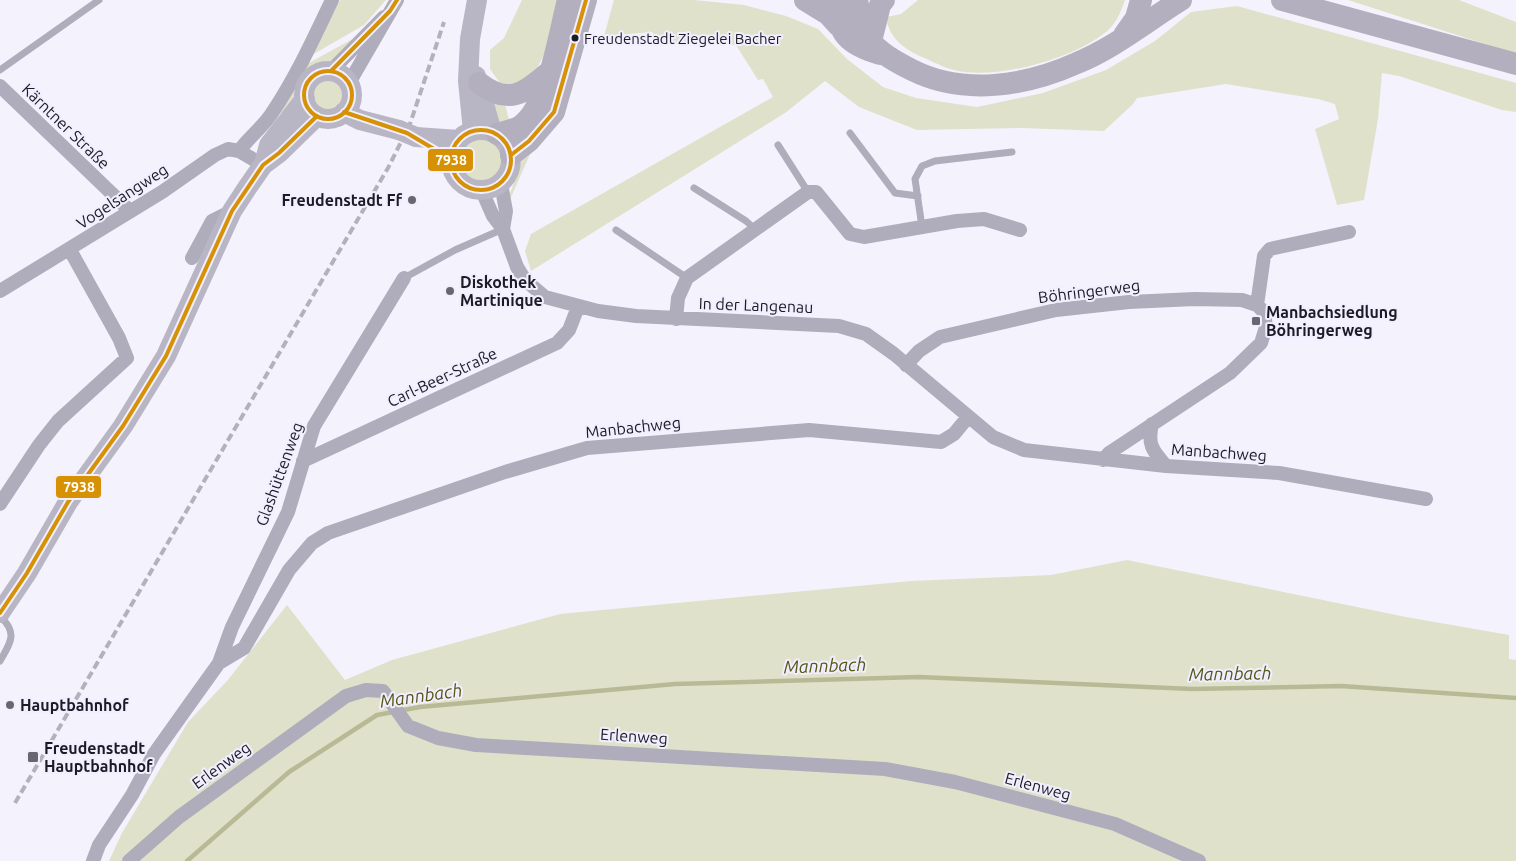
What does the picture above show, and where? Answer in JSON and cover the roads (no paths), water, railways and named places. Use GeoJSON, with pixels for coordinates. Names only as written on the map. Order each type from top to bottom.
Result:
{"type":"FeatureCollection","features":[{"type":"Feature","properties":{"kind":"main road"},"geometry":{"type":"LineString","coordinates":[[480,134],[519,127],[533,114],[543,96],[568,0]]}},
{"type":"Feature","properties":{"kind":"main road"},"geometry":{"type":"LineString","coordinates":[[511,154],[539,130],[554,112],[586,0]]}},
{"type":"Feature","properties":{"kind":"main road"},"geometry":{"type":"LineString","coordinates":[[805,0],[828,14],[850,40],[864,50],[878,48]]}},
{"type":"Feature","properties":{"kind":"main road"},"geometry":{"type":"LineString","coordinates":[[837,0],[838,25]]}},
{"type":"Feature","properties":{"kind":"main road"},"geometry":{"type":"LineString","coordinates":[[857,0],[862,26],[878,48],[926,77],[952,85],[990,85],[1038,78],[1070,66],[1122,38],[1181,0]]}},
{"type":"Feature","properties":{"kind":"main road"},"geometry":{"type":"LineString","coordinates":[[878,48],[880,5],[884,0]]}},
{"type":"Feature","properties":{"kind":"main road"},"geometry":{"type":"LineString","coordinates":[[1122,38],[1136,18],[1141,0]]}},
{"type":"Feature","properties":{"kind":"main road"},"geometry":{"type":"LineString","coordinates":[[1288,1],[1516,64]]}},
{"type":"Feature","properties":{"kind":"main road"},"geometry":{"type":"LineString","coordinates":[[479,83],[491,92],[510,97],[527,91],[550,72]]}},
{"type":"Feature","properties":{"kind":"street"},"geometry":{"type":"LineString","coordinates":[[263,165],[240,151],[254,132],[272,113],[308,51],[332,0]]}},
{"type":"Feature","properties":{"kind":"street"},"geometry":{"type":"LineString","coordinates":[[478,0],[470,39],[468,81],[480,134]]}},
{"type":"Feature","properties":{"kind":"street"},"geometry":{"type":"LineString","coordinates":[[331,71],[393,6]]}},
{"type":"Feature","properties":{"kind":"street"},"geometry":{"type":"LineString","coordinates":[[393,6],[376,39],[354,104],[332,118],[317,116],[311,112],[305,99],[306,84],[311,78],[323,71],[338,73],[354,104],[451,159],[454,173],[462,184],[491,187],[510,171],[511,154],[504,140],[480,134],[407,133]]}},
{"type":"Feature","properties":{"kind":"street"},"geometry":{"type":"LineString","coordinates":[[470,63],[479,83],[480,134]]}},
{"type":"Feature","properties":{"kind":"street","name":"Kärntner Straße"},"geometry":{"type":"LineString","coordinates":[[0,86],[130,211]]}},
{"type":"Feature","properties":{"kind":"street"},"geometry":{"type":"LineString","coordinates":[[3,618],[68,502],[123,426],[166,356],[232,211],[263,165],[269,145],[305,99]]}},
{"type":"Feature","properties":{"kind":"street"},"geometry":{"type":"LineString","coordinates":[[263,165],[279,153],[317,116]]}},
{"type":"Feature","properties":{"kind":"street"},"geometry":{"type":"LineString","coordinates":[[451,159],[480,134]]}},
{"type":"Feature","properties":{"kind":"street","name":"Vogelsangweg"},"geometry":{"type":"LineString","coordinates":[[0,291],[70,250],[215,155],[228,149],[240,151]]}},
{"type":"Feature","properties":{"kind":"street","name":"In der Langenau"},"geometry":{"type":"LineString","coordinates":[[491,187],[493,216],[503,229],[517,267],[525,280],[546,297],[598,311],[676,319],[839,326],[866,334],[993,437],[1010,445]]}},
{"type":"Feature","properties":{"kind":"street","name":"In der Langenau"},"geometry":{"type":"LineString","coordinates":[[491,187],[506,211],[503,229]]}},
{"type":"Feature","properties":{"kind":"street"},"geometry":{"type":"LineString","coordinates":[[676,319],[678,298],[687,278],[808,192],[816,192],[850,234],[864,237],[984,219],[1020,230]]}},
{"type":"Feature","properties":{"kind":"street"},"geometry":{"type":"LineString","coordinates":[[192,258],[212,221],[232,211]]}},
{"type":"Feature","properties":{"kind":"street"},"geometry":{"type":"LineString","coordinates":[[1103,460],[1109,453],[1230,373],[1262,343],[1266,327],[1264,312],[1258,305],[1264,256],[1270,249],[1349,232]]}},
{"type":"Feature","properties":{"kind":"street"},"geometry":{"type":"LineString","coordinates":[[0,504],[39,445],[58,421],[128,358],[119,338],[70,250]]}},
{"type":"Feature","properties":{"kind":"street","name":"Glashüttenweg"},"geometry":{"type":"LineString","coordinates":[[93,861],[100,845],[154,754],[219,663],[232,627],[288,512],[314,426],[404,278]]}},
{"type":"Feature","properties":{"kind":"street","name":"Böhringerweg"},"geometry":{"type":"LineString","coordinates":[[906,365],[919,351],[940,337],[1056,310],[1129,302],[1195,299],[1242,300],[1258,305]]}},
{"type":"Feature","properties":{"kind":"street","name":"Carl-Beer-Straße"},"geometry":{"type":"LineString","coordinates":[[304,461],[557,343],[569,330],[578,307]]}},
{"type":"Feature","properties":{"kind":"street","name":"Manbachweg"},"geometry":{"type":"LineString","coordinates":[[289,570],[312,543],[328,533],[505,472],[587,448],[809,430],[941,442],[954,434],[968,417]]}},
{"type":"Feature","properties":{"kind":"street"},"geometry":{"type":"LineString","coordinates":[[1152,424],[1149,437],[1153,452],[1166,466]]}},
{"type":"Feature","properties":{"kind":"street","name":"Manbachweg"},"geometry":{"type":"LineString","coordinates":[[1010,445],[1024,450],[1103,460],[1279,473],[1426,499]]}},
{"type":"Feature","properties":{"kind":"street","name":"Glashüttenweg"},"geometry":{"type":"LineString","coordinates":[[219,663],[244,648],[289,570]]}},
{"type":"Feature","properties":{"kind":"street","name":"Erlenweg"},"geometry":{"type":"LineString","coordinates":[[129,861],[179,817],[346,696],[366,690],[382,691],[408,726],[438,738],[476,745],[885,769],[955,782],[1115,824],[1199,861]]}},
{"type":"Feature","properties":{"kind":"lane"},"geometry":{"type":"LineString","coordinates":[[0,70],[99,0]]}},
{"type":"Feature","properties":{"kind":"lane"},"geometry":{"type":"LineString","coordinates":[[850,132],[895,194],[918,196]]}},
{"type":"Feature","properties":{"kind":"lane"},"geometry":{"type":"LineString","coordinates":[[778,145],[808,192]]}},
{"type":"Feature","properties":{"kind":"lane"},"geometry":{"type":"LineString","coordinates":[[922,227],[915,178],[917,172],[928,163],[1012,152]]}},
{"type":"Feature","properties":{"kind":"lane"},"geometry":{"type":"LineString","coordinates":[[694,188],[757,230]]}},
{"type":"Feature","properties":{"kind":"lane"},"geometry":{"type":"LineString","coordinates":[[404,278],[455,250],[503,229]]}},
{"type":"Feature","properties":{"kind":"lane"},"geometry":{"type":"LineString","coordinates":[[616,230],[687,278]]}},
{"type":"Feature","properties":{"kind":"lane"},"geometry":{"type":"LineString","coordinates":[[0,661],[11,638],[3,618]]}},
{"type":"Feature","properties":{"kind":"waterway","name":"Mannbach"},"geometry":{"type":"LineString","coordinates":[[187,861],[289,772],[377,715],[420,707],[675,684],[919,677],[1192,689],[1341,686],[1516,698]]}},
{"type":"Feature","properties":{"kind":"railway"},"geometry":{"type":"LineString","coordinates":[[15,803],[388,168],[410,124],[444,22]]}},
{"type":"Feature","properties":{"kind":"place","name":"Freudenstadt Ziegelei Bacher"},"geometry":{"type":"Point","coordinates":[575,38]}},
{"type":"Feature","properties":{"kind":"place","name":"Freudenstadt Ff"},"geometry":{"type":"Point","coordinates":[412,200]}},
{"type":"Feature","properties":{"kind":"place","name":"Diskothek Martinique"},"geometry":{"type":"Point","coordinates":[450,291]}},
{"type":"Feature","properties":{"kind":"place","name":"Manbachsiedlung Böhringerweg"},"geometry":{"type":"Point","coordinates":[1256,321]}},
{"type":"Feature","properties":{"kind":"place","name":"Hauptbahnhof"},"geometry":{"type":"Point","coordinates":[10,705]}},
{"type":"Feature","properties":{"kind":"place","name":"Freudenstadt Hauptbahnhof"},"geometry":{"type":"Point","coordinates":[33,757]}}]}
